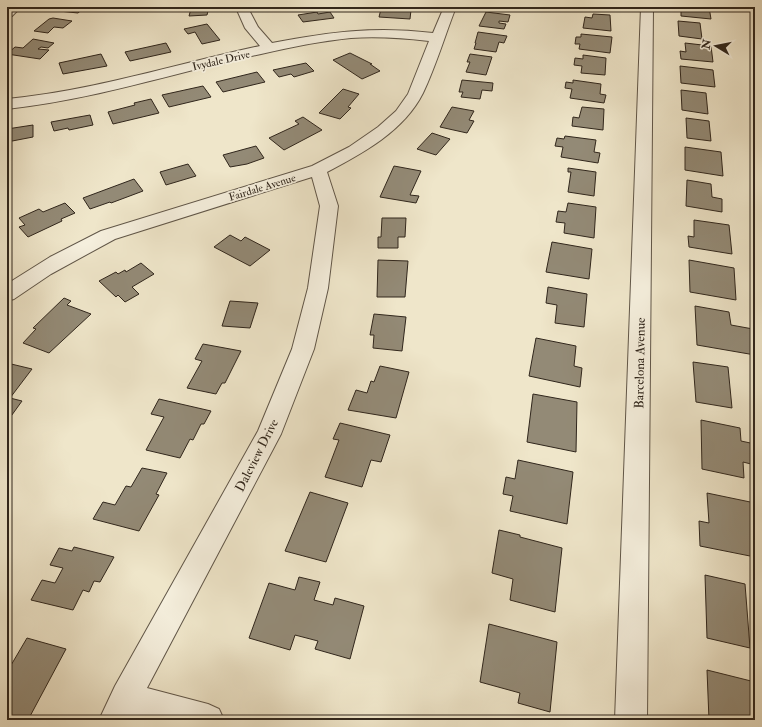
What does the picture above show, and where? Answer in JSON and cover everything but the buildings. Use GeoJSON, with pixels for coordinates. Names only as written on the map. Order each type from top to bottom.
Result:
{"type":"FeatureCollection","features":[{"type":"Feature","properties":{"kind":"street"},"geometry":{"type":"LineString","coordinates":[[7,14],[15,7]]}},
{"type":"Feature","properties":{"kind":"street"},"geometry":{"type":"LineString","coordinates":[[244,7],[243,10],[252,28],[269,48]]}},
{"type":"Feature","properties":{"kind":"street","name":"Fairdale Avenue"},"geometry":{"type":"LineString","coordinates":[[7,294],[44,269],[108,235],[318,170],[355,151],[384,130],[401,114],[415,94],[450,7]]}},
{"type":"Feature","properties":{"kind":"street","name":"Barcelona Avenue"},"geometry":{"type":"LineString","coordinates":[[631,720],[647,7]]}},
{"type":"Feature","properties":{"kind":"street","name":"Ivydale Drive"},"geometry":{"type":"LineString","coordinates":[[7,104],[41,101],[76,94],[269,48],[323,37],[375,34],[437,38]]}},
{"type":"Feature","properties":{"kind":"street","name":"Daleview Drive"},"geometry":{"type":"LineString","coordinates":[[120,708],[269,434],[302,349],[318,288],[329,206],[318,170]]}},
{"type":"Feature","properties":{"kind":"street"},"geometry":{"type":"LineString","coordinates":[[120,708],[208,720]]}}]}
